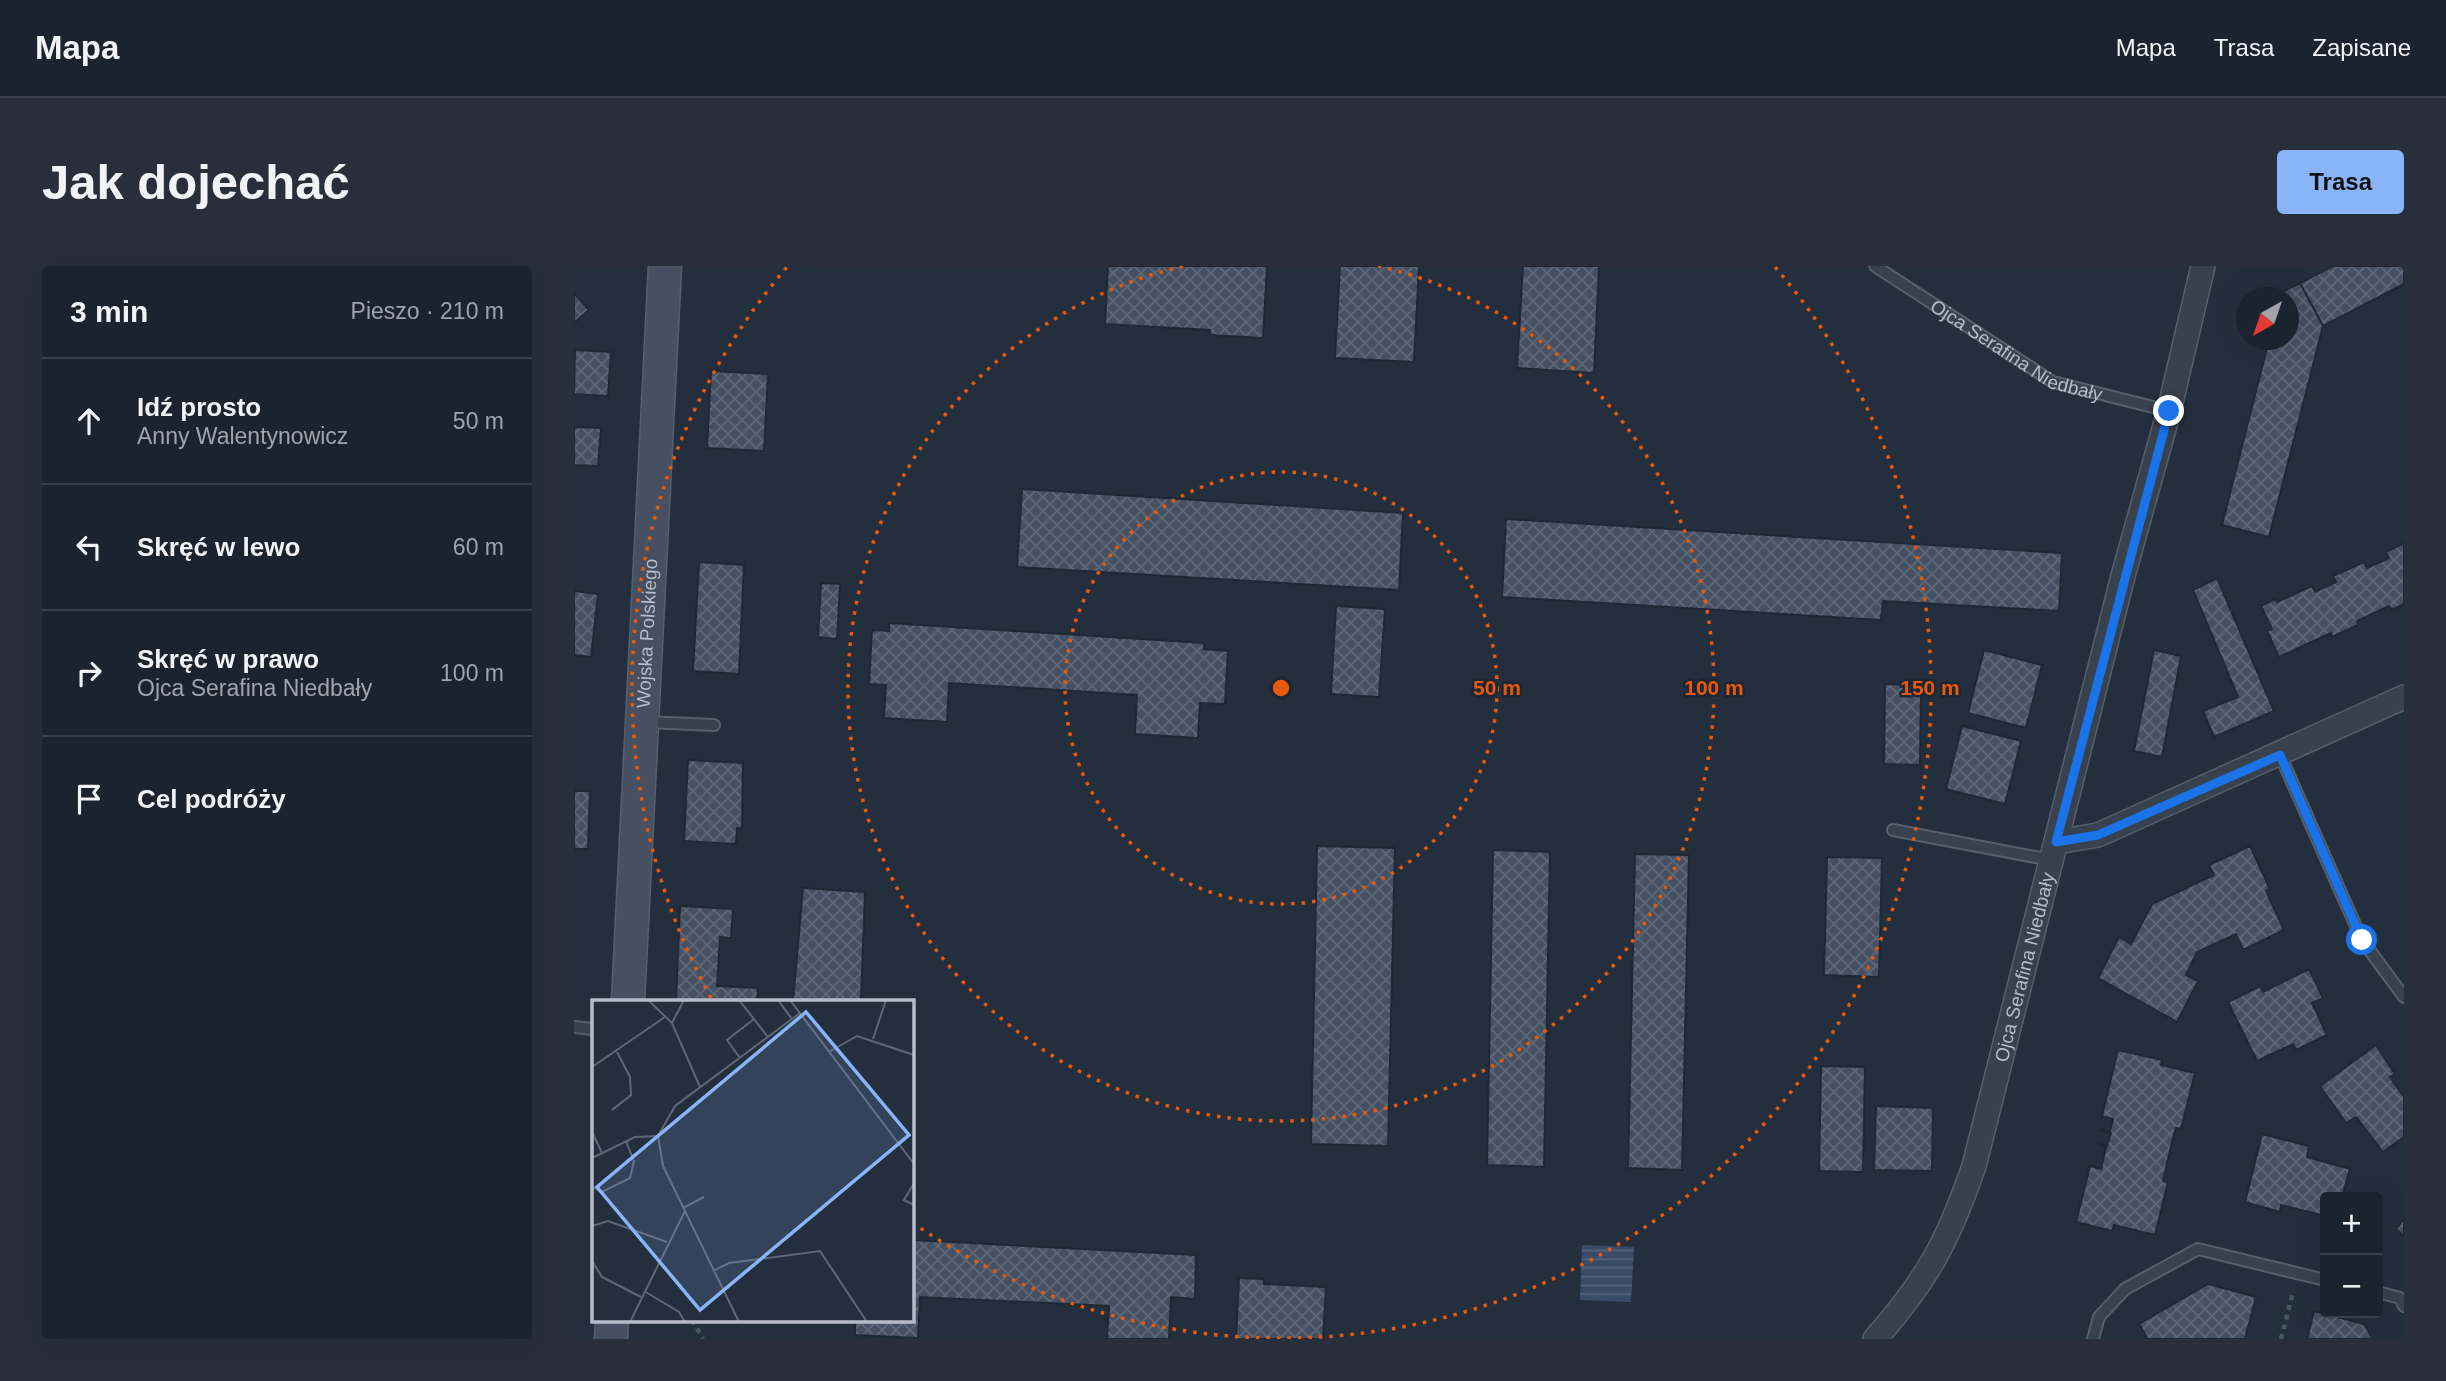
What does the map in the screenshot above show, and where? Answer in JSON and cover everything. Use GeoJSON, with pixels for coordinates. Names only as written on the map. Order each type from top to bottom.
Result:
{"type":"FeatureCollection","features":[{"type":"Feature","properties":{"kind":"main road","name":"Wojska Polskiego"},"geometry":{"type":"LineString","coordinates":[[628,1000],[665,266]]}},
{"type":"Feature","properties":{"kind":"street","name":"Ojca Serafina Niedbały"},"geometry":{"type":"LineString","coordinates":[[1875,1339],[1909,1300],[1930,1270],[1955,1220],[1974,1166],[2053,851],[2169,411],[2203,266]]}},
{"type":"Feature","properties":{"kind":"street"},"geometry":{"type":"LineString","coordinates":[[2053,851],[2098,835],[2404,697]]}},
{"type":"Feature","properties":{"kind":"lane","name":"Ojca Serafina Niedbały"},"geometry":{"type":"LineString","coordinates":[[1875,266],[2053,382],[2169,411]]}},
{"type":"Feature","properties":{"kind":"lane"},"geometry":{"type":"LineString","coordinates":[[642,722],[713,724]]}},
{"type":"Feature","properties":{"kind":"lane"},"geometry":{"type":"LineString","coordinates":[[2280,755],[2362,940],[2404,997]]}},
{"type":"Feature","properties":{"kind":"lane"},"geometry":{"type":"LineString","coordinates":[[1894,830],[2053,851]]}},
{"type":"Feature","properties":{"kind":"lane"},"geometry":{"type":"LineString","coordinates":[[574,1027],[592,1029]]}},
{"type":"Feature","properties":{"kind":"lane"},"geometry":{"type":"LineString","coordinates":[[2093,1339],[2099,1317],[2125,1289],[2198,1249],[2320,1279]]}},
{"type":"Feature","properties":{"kind":"lane"},"geometry":{"type":"LineString","coordinates":[[2383,1293],[2400,1298],[2404,1306]]}},
{"type":"Feature","properties":{"kind":"path"},"geometry":{"type":"LineString","coordinates":[[2281,1339],[2298,1273]]}},
{"type":"Feature","properties":{"kind":"path"},"geometry":{"type":"LineString","coordinates":[[693,1322],[703,1339]]}},
{"type":"Feature","properties":{"kind":"water"},"geometry":{"type":"Polygon","coordinates":[[[1582,1245],[1634,1247],[1631,1302],[1580,1300],[1582,1245]]]}},
{"type":"Feature","properties":{"kind":"building"},"geometry":{"type":"Polygon","coordinates":[[[1108,266],[1267,266],[1263,338],[1210,335],[1210,330],[1105,324],[1108,266]]]}},
{"type":"Feature","properties":{"kind":"building"},"geometry":{"type":"Polygon","coordinates":[[[1340,266],[1419,266],[1414,362],[1335,358],[1340,266]]]}},
{"type":"Feature","properties":{"kind":"building"},"geometry":{"type":"Polygon","coordinates":[[[1523,266],[1599,266],[1594,373],[1517,368],[1523,266]]]}},
{"type":"Feature","properties":{"kind":"building"},"geometry":{"type":"Polygon","coordinates":[[[2333,266],[2404,266],[2404,284],[2323,326],[2300,283],[2333,266]]]}},
{"type":"Feature","properties":{"kind":"building"},"geometry":{"type":"Polygon","coordinates":[[[2300,283],[2323,326],[2269,537],[2222,525],[2266,350],[2299,350],[2299,287],[2292,287],[2300,283]]]}},
{"type":"Feature","properties":{"kind":"building"},"geometry":{"type":"Polygon","coordinates":[[[574,293],[589,310],[575,322],[574,321],[574,293]]]}},
{"type":"Feature","properties":{"kind":"building"},"geometry":{"type":"Polygon","coordinates":[[[575,350],[611,352],[608,396],[574,394],[575,350]]]}},
{"type":"Feature","properties":{"kind":"building"},"geometry":{"type":"Polygon","coordinates":[[[711,371],[768,374],[764,451],[707,448],[711,371]]]}},
{"type":"Feature","properties":{"kind":"building"},"geometry":{"type":"Polygon","coordinates":[[[574,427],[601,428],[598,466],[574,465],[574,427]]]}},
{"type":"Feature","properties":{"kind":"building"},"geometry":{"type":"Polygon","coordinates":[[[1022,489],[1403,513],[1399,590],[1017,567],[1022,489]]]}},
{"type":"Feature","properties":{"kind":"building"},"geometry":{"type":"Polygon","coordinates":[[[1506,519],[2062,553],[2059,611],[1883,601],[1881,620],[1502,597],[1506,519]]]}},
{"type":"Feature","properties":{"kind":"building"},"geometry":{"type":"Polygon","coordinates":[[[2404,543],[2404,604],[2392,610],[2389,606],[2357,621],[2358,625],[2332,637],[2331,633],[2279,657],[2267,631],[2272,629],[2261,606],[2275,599],[2277,602],[2312,586],[2315,592],[2336,582],[2333,576],[2364,562],[2367,568],[2389,558],[2386,552],[2404,543]]]}},
{"type":"Feature","properties":{"kind":"building"},"geometry":{"type":"Polygon","coordinates":[[[699,562],[744,565],[739,674],[693,671],[699,562]]]}},
{"type":"Feature","properties":{"kind":"building"},"geometry":{"type":"Polygon","coordinates":[[[2217,578],[2274,711],[2214,737],[2203,711],[2238,697],[2193,590],[2217,578]]]}},
{"type":"Feature","properties":{"kind":"building"},"geometry":{"type":"Polygon","coordinates":[[[821,583],[840,584],[837,639],[818,637],[821,583]]]}},
{"type":"Feature","properties":{"kind":"building"},"geometry":{"type":"Polygon","coordinates":[[[574,591],[598,594],[591,657],[574,655],[574,591]]]}},
{"type":"Feature","properties":{"kind":"building"},"geometry":{"type":"Polygon","coordinates":[[[1336,606],[1385,609],[1379,697],[1331,694],[1336,606]]]}},
{"type":"Feature","properties":{"kind":"building"},"geometry":{"type":"Polygon","coordinates":[[[889,623],[1204,643],[1204,649],[1228,651],[1225,704],[1200,703],[1198,738],[1135,734],[1137,695],[949,683],[947,722],[884,718],[886,685],[869,684],[872,630],[889,631],[889,623]]]}},
{"type":"Feature","properties":{"kind":"building"},"geometry":{"type":"Polygon","coordinates":[[[1984,650],[2042,665],[2026,728],[1968,713],[1984,650]]]}},
{"type":"Feature","properties":{"kind":"building"},"geometry":{"type":"Polygon","coordinates":[[[2154,650],[2181,656],[2162,757],[2134,751],[2154,650]]]}},
{"type":"Feature","properties":{"kind":"building"},"geometry":{"type":"Polygon","coordinates":[[[1885,684],[1921,685],[1920,765],[1884,764],[1885,684]]]}},
{"type":"Feature","properties":{"kind":"building"},"geometry":{"type":"Polygon","coordinates":[[[1962,726],[2021,741],[2005,804],[1946,789],[1962,726]]]}},
{"type":"Feature","properties":{"kind":"building"},"geometry":{"type":"Polygon","coordinates":[[[688,760],[743,763],[742,828],[737,828],[736,844],[684,841],[688,760]]]}},
{"type":"Feature","properties":{"kind":"building"},"geometry":{"type":"Polygon","coordinates":[[[574,791],[590,791],[588,849],[574,849],[574,791]]]}},
{"type":"Feature","properties":{"kind":"building"},"geometry":{"type":"Polygon","coordinates":[[[1317,846],[1395,848],[1388,1146],[1311,1144],[1317,846]]]}},
{"type":"Feature","properties":{"kind":"building"},"geometry":{"type":"Polygon","coordinates":[[[2250,846],[2270,889],[2266,891],[2284,930],[2243,950],[2236,934],[2197,952],[2186,975],[2198,981],[2177,1022],[2098,978],[2119,937],[2131,944],[2152,904],[2214,875],[2209,865],[2250,846]]]}},
{"type":"Feature","properties":{"kind":"building"},"geometry":{"type":"Polygon","coordinates":[[[1493,850],[1550,852],[1544,1167],[1487,1165],[1493,850]]]}},
{"type":"Feature","properties":{"kind":"building"},"geometry":{"type":"Polygon","coordinates":[[[1635,854],[1689,855],[1682,1170],[1628,1168],[1635,854]]]}},
{"type":"Feature","properties":{"kind":"building"},"geometry":{"type":"Polygon","coordinates":[[[1827,857],[1882,858],[1879,977],[1824,975],[1827,857]]]}},
{"type":"Feature","properties":{"kind":"building"},"geometry":{"type":"Polygon","coordinates":[[[803,888],[865,892],[861,1000],[793,1000],[803,888]]]}},
{"type":"Feature","properties":{"kind":"building"},"geometry":{"type":"Polygon","coordinates":[[[680,906],[733,909],[731,938],[720,937],[717,986],[758,988],[757,1000],[676,1000],[680,906]]]}},
{"type":"Feature","properties":{"kind":"building"},"geometry":{"type":"Polygon","coordinates":[[[2309,969],[2323,998],[2312,1003],[2327,1035],[2296,1050],[2293,1044],[2257,1061],[2228,1002],[2260,986],[2263,992],[2309,969]]]}},
{"type":"Feature","properties":{"kind":"building"},"geometry":{"type":"Polygon","coordinates":[[[2376,1045],[2395,1074],[2390,1077],[2404,1097],[2404,1137],[2383,1152],[2356,1117],[2346,1123],[2320,1086],[2376,1045]]]}},
{"type":"Feature","properties":{"kind":"building"},"geometry":{"type":"Polygon","coordinates":[[[2118,1050],[2162,1060],[2161,1065],[2195,1073],[2181,1129],[2176,1128],[2173,1138],[2163,1181],[2168,1182],[2155,1235],[2114,1225],[2112,1231],[2076,1222],[2090,1166],[2101,1169],[2106,1147],[2097,1143],[2107,1146],[2111,1133],[2100,1130],[2110,1131],[2113,1119],[2102,1116],[2118,1050]]]}},
{"type":"Feature","properties":{"kind":"building"},"geometry":{"type":"Polygon","coordinates":[[[1821,1066],[1865,1067],[1863,1172],[1819,1171],[1821,1066]]]}},
{"type":"Feature","properties":{"kind":"building"},"geometry":{"type":"Polygon","coordinates":[[[1876,1106],[1933,1108],[1932,1171],[1874,1170],[1876,1106]]]}},
{"type":"Feature","properties":{"kind":"building"},"geometry":{"type":"Polygon","coordinates":[[[2262,1134],[2309,1146],[2307,1157],[2350,1169],[2343,1192],[2320,1192],[2320,1215],[2281,1205],[2280,1212],[2245,1202],[2262,1134]]]}},
{"type":"Feature","properties":{"kind":"building"},"geometry":{"type":"Polygon","coordinates":[[[2404,1219],[2404,1236],[2396,1229],[2404,1219]]]}},
{"type":"Feature","properties":{"kind":"building"},"geometry":{"type":"Polygon","coordinates":[[[914,1240],[1196,1255],[1195,1299],[1171,1297],[1169,1339],[1107,1339],[1109,1306],[920,1297],[918,1338],[855,1335],[855,1322],[914,1322],[914,1240]]]}},
{"type":"Feature","properties":{"kind":"building"},"geometry":{"type":"Polygon","coordinates":[[[1239,1278],[1264,1279],[1264,1284],[1326,1287],[1323,1339],[1236,1339],[1239,1278]]]}},
{"type":"Feature","properties":{"kind":"building"},"geometry":{"type":"Polygon","coordinates":[[[2208,1284],[2256,1297],[2245,1339],[2148,1339],[2139,1324],[2208,1284]]]}},
{"type":"Feature","properties":{"kind":"building"},"geometry":{"type":"Polygon","coordinates":[[[2314,1311],[2320,1313],[2320,1318],[2341,1318],[2364,1324],[2373,1339],[2307,1339],[2314,1311]]]}},
{"type":"Feature","properties":{"kind":"route"},"geometry":{"type":"LineString","coordinates":[[2169,411],[2123,576],[2056,842],[2098,835],[2280,755],[2362,940]]}}]}
